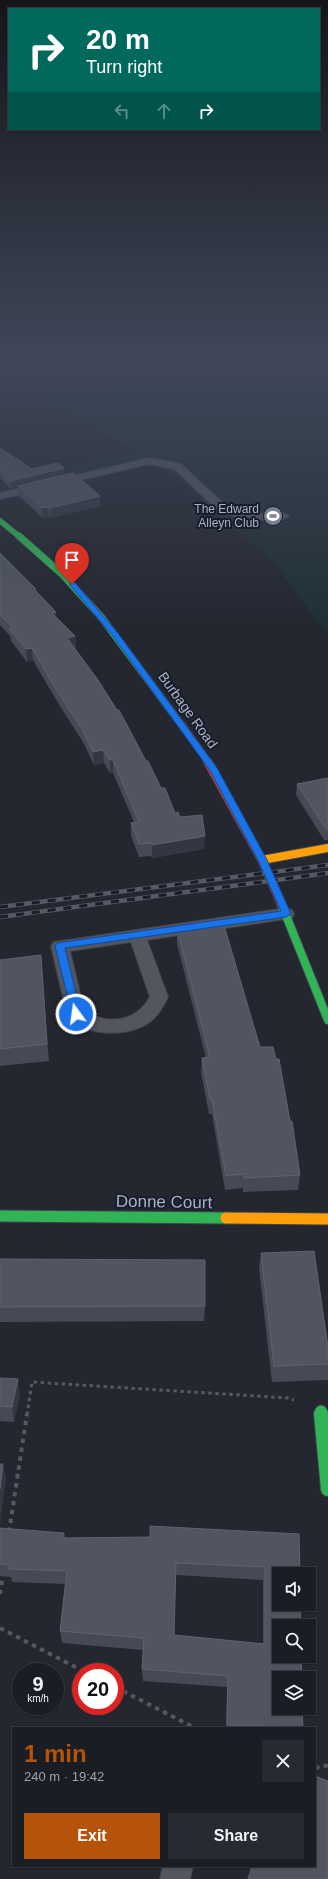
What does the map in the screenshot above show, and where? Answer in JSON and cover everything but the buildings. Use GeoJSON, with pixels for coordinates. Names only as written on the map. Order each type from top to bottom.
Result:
{"type":"FeatureCollection","features":[{"type":"Feature","properties":{"kind":"street","name":"Burbage Road"},"geometry":{"type":"LineString","coordinates":[[0,521],[31,545],[72,584],[114,633],[213,768],[262,860],[286,914],[328,1020]]}},
{"type":"Feature","properties":{"kind":"street"},"geometry":{"type":"LineString","coordinates":[[262,860],[328,848]]}},
{"type":"Feature","properties":{"kind":"street","name":"Donne Court"},"geometry":{"type":"LineString","coordinates":[[0,1216],[328,1219]]}},
{"type":"Feature","properties":{"kind":"street"},"geometry":{"type":"LineString","coordinates":[[320,1412],[328,1489]]}},
{"type":"Feature","properties":{"kind":"lane"},"geometry":{"type":"LineString","coordinates":[[0,496],[149,461],[177,466],[222,508],[244,517],[283,516]]}},
{"type":"Feature","properties":{"kind":"lane"},"geometry":{"type":"LineString","coordinates":[[137,935],[159,997],[153,1010],[140,1021],[125,1025],[105,1026],[90,1023],[76,1014],[60,946],[137,935],[286,914]]}},
{"type":"Feature","properties":{"kind":"lane"},"geometry":{"type":"LineString","coordinates":[[175,1879],[178,1867]]}},
{"type":"Feature","properties":{"kind":"path"},"geometry":{"type":"LineString","coordinates":[[8,1539],[32,1382],[288,1398],[320,1412]]}},
{"type":"Feature","properties":{"kind":"path"},"geometry":{"type":"LineString","coordinates":[[0,1594],[4,1570]]}},
{"type":"Feature","properties":{"kind":"path"},"geometry":{"type":"LineString","coordinates":[[0,1628],[72,1665]]}},
{"type":"Feature","properties":{"kind":"path"},"geometry":{"type":"LineString","coordinates":[[124,1692],[193,1727]]}},
{"type":"Feature","properties":{"kind":"path"},"geometry":{"type":"LineString","coordinates":[[316,1767],[320,1768],[328,1765]]}},
{"type":"Feature","properties":{"kind":"shaded area"},"geometry":{"type":"Polygon","coordinates":[[[127,447],[328,447],[328,635],[273,562],[161,466],[151,464],[0,499],[0,484],[136,452],[127,447]]]}},
{"type":"Feature","properties":{"kind":"railway"},"geometry":{"type":"LineString","coordinates":[[0,907],[328,865]]}},
{"type":"Feature","properties":{"kind":"railway"},"geometry":{"type":"LineString","coordinates":[[0,917],[328,873]]}},
{"type":"Feature","properties":{"kind":"traffic: fast"},"geometry":{"type":"LineString","coordinates":[[0,521],[45,559],[87,600],[117,636],[186,731]]}},
{"type":"Feature","properties":{"kind":"traffic: fast"},"geometry":{"type":"LineString","coordinates":[[281,903],[328,1020]]}},
{"type":"Feature","properties":{"kind":"traffic: fast"},"geometry":{"type":"LineString","coordinates":[[0,1216],[226,1218]]}},
{"type":"Feature","properties":{"kind":"traffic: fast"},"geometry":{"type":"LineString","coordinates":[[321,1411],[328,1489]]}},
{"type":"Feature","properties":{"kind":"traffic: slow"},"geometry":{"type":"LineString","coordinates":[[262,860],[328,848]]}},
{"type":"Feature","properties":{"kind":"traffic: slow"},"geometry":{"type":"LineString","coordinates":[[226,1218],[328,1219]]}},
{"type":"Feature","properties":{"kind":"traffic: jam"},"geometry":{"type":"LineString","coordinates":[[186,731],[213,768],[262,860],[281,903]]}},
{"type":"Feature","properties":{"kind":"place","name":"The Edward Alleyn Club"},"geometry":{"type":"Point","coordinates":[273,516]}},
{"type":"Feature","properties":{"kind":"route"},"geometry":{"type":"LineString","coordinates":[[72,584],[114,633],[213,768],[262,860],[286,914],[60,946],[76,1014]]}}]}
